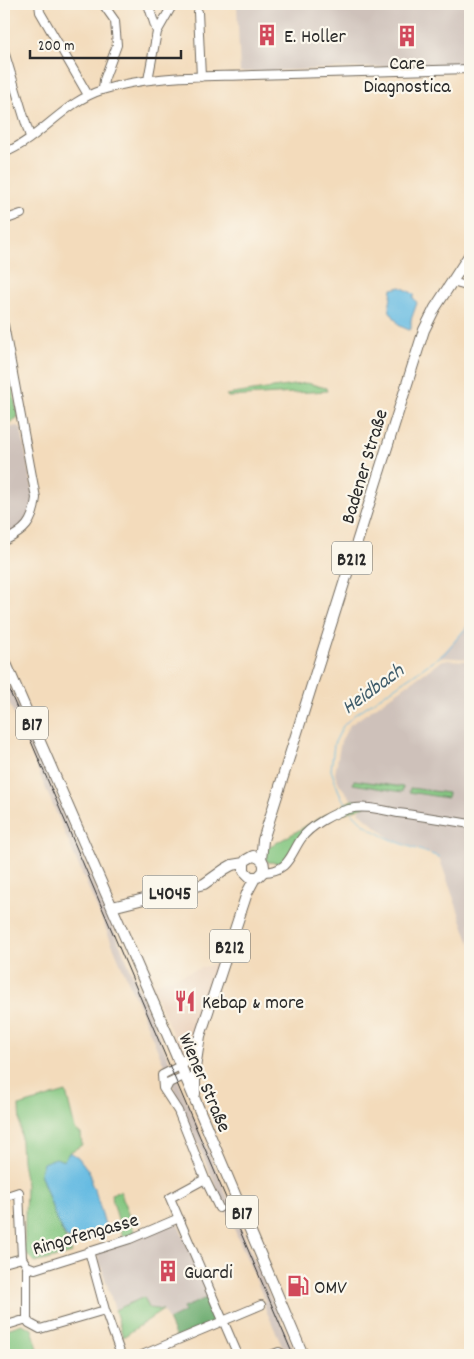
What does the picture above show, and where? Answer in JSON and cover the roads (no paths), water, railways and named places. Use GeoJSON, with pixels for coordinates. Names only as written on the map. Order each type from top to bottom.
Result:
{"type":"FeatureCollection","features":[{"type":"Feature","properties":{"kind":"main road","name":"Badener Straße"},"geometry":{"type":"LineString","coordinates":[[254,867],[424,330],[435,308],[470,254]]}},
{"type":"Feature","properties":{"kind":"main road","name":"Wiener Straße"},"geometry":{"type":"LineString","coordinates":[[4,659],[304,1355]]}},
{"type":"Feature","properties":{"kind":"main road","name":"L4045"},"geometry":{"type":"LineString","coordinates":[[112,907],[204,884],[232,865],[254,867]]}},
{"type":"Feature","properties":{"kind":"main road","name":"B212"},"geometry":{"type":"LineString","coordinates":[[195,1100],[195,1068],[200,1036],[254,867]]}},
{"type":"Feature","properties":{"kind":"main road","name":"B212"},"geometry":{"type":"LineString","coordinates":[[182,1071],[200,1036]]}},
{"type":"Feature","properties":{"kind":"street"},"geometry":{"type":"LineString","coordinates":[[39,4],[40,12],[88,95]]}},
{"type":"Feature","properties":{"kind":"street"},"geometry":{"type":"LineString","coordinates":[[103,4],[115,21],[117,45],[104,80],[103,89]]}},
{"type":"Feature","properties":{"kind":"street"},"geometry":{"type":"LineString","coordinates":[[148,4],[157,32]]}},
{"type":"Feature","properties":{"kind":"street"},"geometry":{"type":"LineString","coordinates":[[148,80],[157,32],[173,4]]}},
{"type":"Feature","properties":{"kind":"street"},"geometry":{"type":"LineString","coordinates":[[198,12],[201,77]]}},
{"type":"Feature","properties":{"kind":"street"},"geometry":{"type":"LineString","coordinates":[[4,51],[30,137]]}},
{"type":"Feature","properties":{"kind":"street"},"geometry":{"type":"LineString","coordinates":[[4,153],[44,128],[58,114],[88,95],[103,89],[148,80],[470,69]]}},
{"type":"Feature","properties":{"kind":"street"},"geometry":{"type":"LineString","coordinates":[[4,220],[21,214]]}},
{"type":"Feature","properties":{"kind":"street"},"geometry":{"type":"LineString","coordinates":[[452,282],[470,286]]}},
{"type":"Feature","properties":{"kind":"street"},"geometry":{"type":"LineString","coordinates":[[4,325],[36,498],[34,512],[28,526],[18,535],[4,542]]}},
{"type":"Feature","properties":{"kind":"street"},"geometry":{"type":"LineString","coordinates":[[254,867],[284,865],[289,860],[300,840],[307,833],[328,818],[352,809],[369,808],[470,824]]}},
{"type":"Feature","properties":{"kind":"street"},"geometry":{"type":"LineString","coordinates":[[182,1071],[161,1078],[162,1083],[178,1111],[205,1180],[219,1208]]}},
{"type":"Feature","properties":{"kind":"street"},"geometry":{"type":"LineString","coordinates":[[166,1091],[170,1083],[182,1071]]}},
{"type":"Feature","properties":{"kind":"street"},"geometry":{"type":"LineString","coordinates":[[205,1180],[170,1198],[238,1355]]}},
{"type":"Feature","properties":{"kind":"street"},"geometry":{"type":"LineString","coordinates":[[4,1197],[19,1192],[22,1258]]}},
{"type":"Feature","properties":{"kind":"street","name":"Ringofengasse"},"geometry":{"type":"LineString","coordinates":[[4,1263],[22,1258],[27,1266],[35,1269],[130,1240],[179,1218]]}},
{"type":"Feature","properties":{"kind":"street"},"geometry":{"type":"LineString","coordinates":[[89,1251],[105,1310],[121,1355]]}},
{"type":"Feature","properties":{"kind":"street"},"geometry":{"type":"LineString","coordinates":[[27,1266],[27,1319],[29,1323],[40,1329],[105,1310]]}},
{"type":"Feature","properties":{"kind":"street"},"geometry":{"type":"LineString","coordinates":[[142,1355],[261,1305]]}},
{"type":"Feature","properties":{"kind":"street"},"geometry":{"type":"LineString","coordinates":[[4,1326],[27,1319]]}},
{"type":"Feature","properties":{"kind":"street"},"geometry":{"type":"LineString","coordinates":[[271,1355],[282,1353]]}},
{"type":"Feature","properties":{"kind":"water"},"geometry":{"type":"Polygon","coordinates":[[[401,287],[415,296],[413,297],[417,303],[411,320],[411,329],[409,330],[400,326],[389,310],[392,289],[401,287]]]}},
{"type":"Feature","properties":{"kind":"water"},"geometry":{"type":"Polygon","coordinates":[[[70,1152],[78,1157],[91,1176],[91,1183],[95,1190],[106,1228],[105,1233],[75,1242],[66,1237],[56,1218],[40,1173],[43,1163],[56,1158],[63,1161],[70,1152]]]}},
{"type":"Feature","properties":{"kind":"waterway","name":"Heidbach"},"geometry":{"type":"LineString","coordinates":[[349,806],[341,797],[331,770],[334,744],[343,726],[354,715],[445,653],[470,623]]}},
{"type":"Feature","properties":{"kind":"waterway","name":"Heidbach"},"geometry":{"type":"LineString","coordinates":[[352,812],[360,821],[392,840],[439,857]]}},
{"type":"Feature","properties":{"kind":"tram line"},"geometry":{"type":"LineString","coordinates":[[4,678],[293,1355]]}},
{"type":"Feature","properties":{"kind":"place","name":"E. Holler"},"geometry":{"type":"Point","coordinates":[267,35]}},
{"type":"Feature","properties":{"kind":"place","name":"Care Diagnostica"},"geometry":{"type":"Point","coordinates":[407,36]}},
{"type":"Feature","properties":{"kind":"place","name":"Kebap & more"},"geometry":{"type":"Point","coordinates":[185,1001]}},
{"type":"Feature","properties":{"kind":"place","name":"Guardi"},"geometry":{"type":"Point","coordinates":[168,1271]}},
{"type":"Feature","properties":{"kind":"place","name":"OMV"},"geometry":{"type":"Point","coordinates":[298,1286]}}]}
